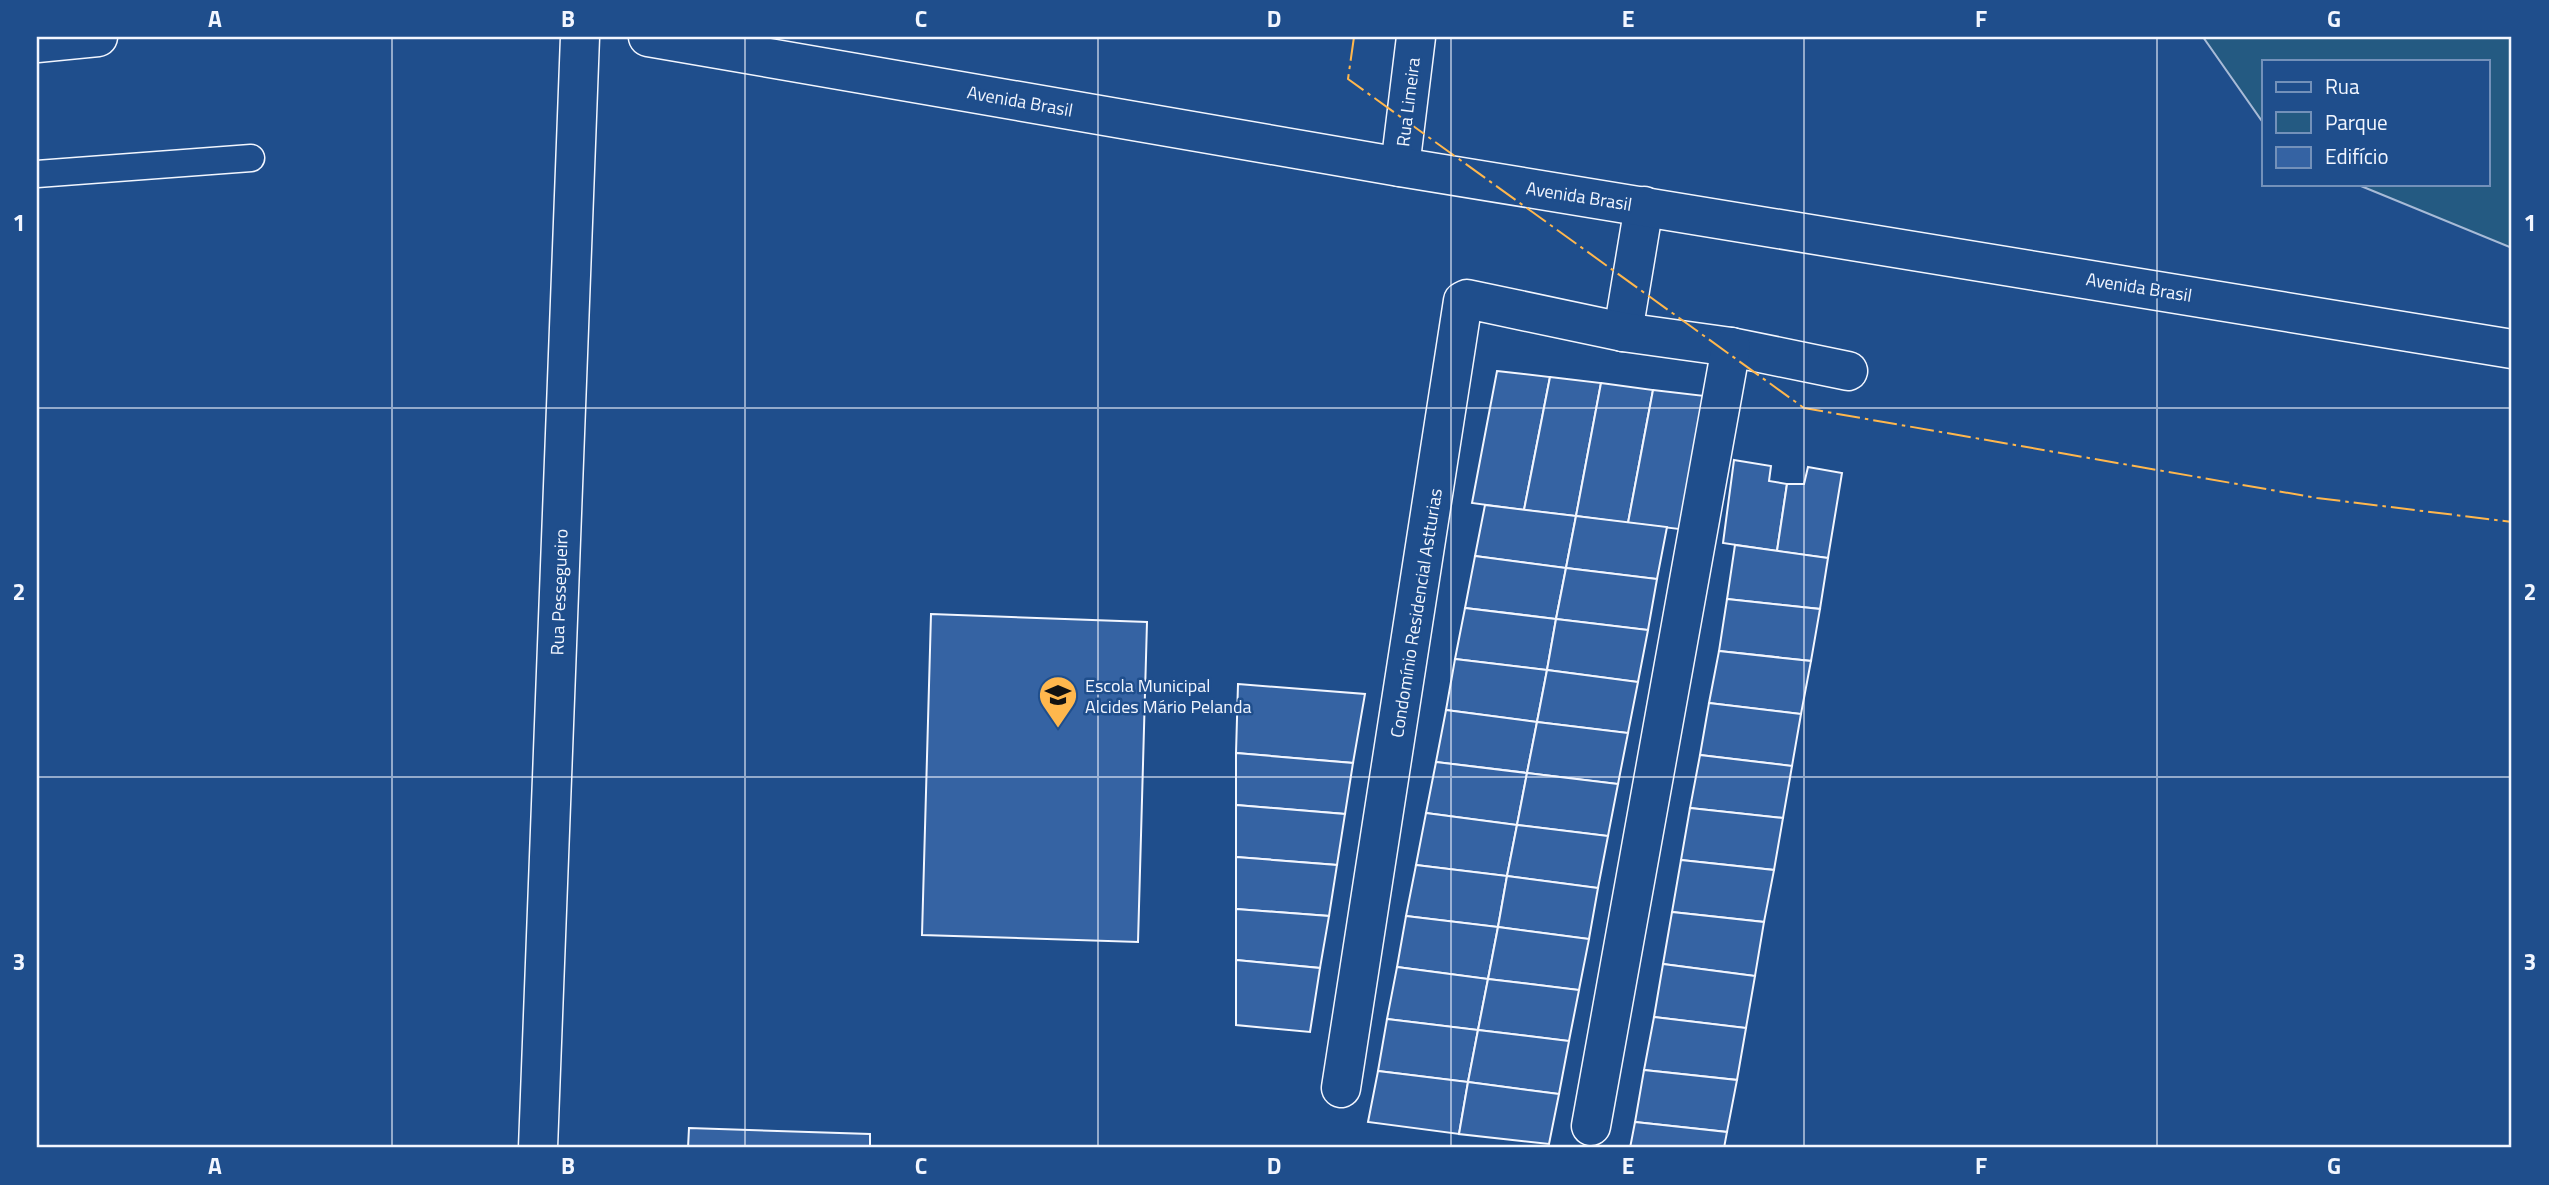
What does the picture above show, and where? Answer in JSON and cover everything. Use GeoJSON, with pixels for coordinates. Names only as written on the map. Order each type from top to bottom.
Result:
{"type":"FeatureCollection","features":[{"type":"Feature","properties":{"kind":"street"},"geometry":{"type":"LineString","coordinates":[[37,43],[98,37]]}},
{"type":"Feature","properties":{"kind":"street","name":"Rua Pessegueiro"},"geometry":{"type":"LineString","coordinates":[[538,1148],[580,37]]}},
{"type":"Feature","properties":{"kind":"street","name":"Avenida Brasil"},"geometry":{"type":"LineString","coordinates":[[648,37],[1400,167],[2512,349]]}},
{"type":"Feature","properties":{"kind":"street","name":"Rua Limeira"},"geometry":{"type":"LineString","coordinates":[[1400,167],[1416,37]]}},
{"type":"Feature","properties":{"kind":"street"},"geometry":{"type":"LineString","coordinates":[[1623,332],[1644,206]]}},
{"type":"Feature","properties":{"kind":"street","name":"Condomínio Residencial Astturias"},"geometry":{"type":"LineString","coordinates":[[1340,1088],[1447,416],[1461,304],[1467,299],[1623,332],[1731,347],[1848,370]]}},
{"type":"Feature","properties":{"kind":"street"},"geometry":{"type":"LineString","coordinates":[[1591,1126],[1731,347]]}},
{"type":"Feature","properties":{"kind":"lane"},"geometry":{"type":"LineString","coordinates":[[37,174],[251,158]]}},
{"type":"Feature","properties":{"kind":"green space"},"geometry":{"type":"Polygon","coordinates":[[[2203,37],[2512,37],[2512,248],[2361,186],[2490,186],[2490,60],[2262,60],[2262,121],[2203,37]]]}},
{"type":"Feature","properties":{"kind":"building"},"geometry":{"type":"Polygon","coordinates":[[[1497,371],[1550,377],[1524,510],[1472,503],[1497,371]]]}},
{"type":"Feature","properties":{"kind":"building"},"geometry":{"type":"Polygon","coordinates":[[[1550,377],[1601,383],[1576,516],[1524,510],[1550,377]]]}},
{"type":"Feature","properties":{"kind":"building"},"geometry":{"type":"Polygon","coordinates":[[[1601,383],[1653,390],[1628,523],[1576,516],[1601,383]]]}},
{"type":"Feature","properties":{"kind":"building"},"geometry":{"type":"Polygon","coordinates":[[[1653,390],[1705,396],[1679,529],[1628,523],[1653,390]]]}},
{"type":"Feature","properties":{"kind":"building"},"geometry":{"type":"Polygon","coordinates":[[[1734,460],[1771,466],[1769,481],[1787,484],[1777,551],[1723,543],[1734,460]]]}},
{"type":"Feature","properties":{"kind":"building"},"geometry":{"type":"Polygon","coordinates":[[[1808,467],[1842,473],[1828,558],[1777,551],[1787,484],[1804,484],[1808,467]]]}},
{"type":"Feature","properties":{"kind":"building"},"geometry":{"type":"Polygon","coordinates":[[[1485,505],[1576,516],[1566,568],[1475,556],[1485,505]]]}},
{"type":"Feature","properties":{"kind":"building"},"geometry":{"type":"Polygon","coordinates":[[[1576,516],[1667,527],[1657,579],[1566,568],[1576,516]]]}},
{"type":"Feature","properties":{"kind":"building"},"geometry":{"type":"Polygon","coordinates":[[[1735,545],[1828,558],[1820,609],[1727,599],[1735,545]]]}},
{"type":"Feature","properties":{"kind":"building"},"geometry":{"type":"Polygon","coordinates":[[[1475,556],[1566,568],[1556,619],[1465,608],[1475,556]]]}},
{"type":"Feature","properties":{"kind":"building"},"geometry":{"type":"Polygon","coordinates":[[[1566,568],[1657,579],[1648,630],[1556,619],[1566,568]]]}},
{"type":"Feature","properties":{"kind":"building"},"geometry":{"type":"Polygon","coordinates":[[[1727,599],[1820,609],[1811,661],[1719,651],[1727,599]]]}},
{"type":"Feature","properties":{"kind":"building"},"geometry":{"type":"Polygon","coordinates":[[[1465,608],[1556,619],[1547,670],[1455,659],[1465,608]]]}},
{"type":"Feature","properties":{"kind":"building"},"geometry":{"type":"Polygon","coordinates":[[[931,614],[1147,622],[1138,942],[922,935],[931,614]]]}},
{"type":"Feature","properties":{"kind":"building"},"geometry":{"type":"Polygon","coordinates":[[[1556,619],[1648,630],[1638,682],[1547,670],[1556,619]]]}},
{"type":"Feature","properties":{"kind":"building"},"geometry":{"type":"Polygon","coordinates":[[[1719,651],[1811,661],[1801,714],[1709,703],[1719,651]]]}},
{"type":"Feature","properties":{"kind":"building"},"geometry":{"type":"Polygon","coordinates":[[[1455,659],[1547,670],[1537,722],[1446,710],[1455,659]]]}},
{"type":"Feature","properties":{"kind":"building"},"geometry":{"type":"Polygon","coordinates":[[[1547,670],[1638,682],[1628,733],[1537,722],[1547,670]]]}},
{"type":"Feature","properties":{"kind":"building"},"geometry":{"type":"Polygon","coordinates":[[[1238,684],[1365,694],[1353,763],[1236,753],[1238,684]]]}},
{"type":"Feature","properties":{"kind":"building"},"geometry":{"type":"Polygon","coordinates":[[[1709,703],[1801,714],[1792,766],[1700,755],[1709,703]]]}},
{"type":"Feature","properties":{"kind":"building"},"geometry":{"type":"Polygon","coordinates":[[[1446,710],[1537,722],[1527,773],[1436,762],[1446,710]]]}},
{"type":"Feature","properties":{"kind":"building"},"geometry":{"type":"Polygon","coordinates":[[[1537,722],[1628,733],[1618,784],[1527,773],[1537,722]]]}},
{"type":"Feature","properties":{"kind":"building"},"geometry":{"type":"Polygon","coordinates":[[[1236,753],[1353,763],[1345,814],[1236,805],[1236,753]]]}},
{"type":"Feature","properties":{"kind":"building"},"geometry":{"type":"Polygon","coordinates":[[[1700,755],[1792,766],[1783,818],[1690,808],[1700,755]]]}},
{"type":"Feature","properties":{"kind":"building"},"geometry":{"type":"Polygon","coordinates":[[[1436,762],[1527,773],[1517,825],[1426,813],[1436,762]]]}},
{"type":"Feature","properties":{"kind":"building"},"geometry":{"type":"Polygon","coordinates":[[[1527,773],[1618,784],[1608,836],[1517,825],[1527,773]]]}},
{"type":"Feature","properties":{"kind":"building"},"geometry":{"type":"Polygon","coordinates":[[[1236,805],[1345,814],[1337,865],[1236,857],[1236,805]]]}},
{"type":"Feature","properties":{"kind":"building"},"geometry":{"type":"Polygon","coordinates":[[[1690,808],[1783,818],[1774,870],[1681,860],[1690,808]]]}},
{"type":"Feature","properties":{"kind":"building"},"geometry":{"type":"Polygon","coordinates":[[[1426,813],[1517,825],[1507,876],[1416,865],[1426,813]]]}},
{"type":"Feature","properties":{"kind":"building"},"geometry":{"type":"Polygon","coordinates":[[[1517,825],[1608,836],[1598,888],[1507,876],[1517,825]]]}},
{"type":"Feature","properties":{"kind":"building"},"geometry":{"type":"Polygon","coordinates":[[[1236,857],[1337,865],[1329,916],[1236,909],[1236,857]]]}},
{"type":"Feature","properties":{"kind":"building"},"geometry":{"type":"Polygon","coordinates":[[[1681,860],[1774,870],[1764,922],[1672,912],[1681,860]]]}},
{"type":"Feature","properties":{"kind":"building"},"geometry":{"type":"Polygon","coordinates":[[[1416,865],[1507,876],[1498,927],[1406,916],[1416,865]]]}},
{"type":"Feature","properties":{"kind":"building"},"geometry":{"type":"Polygon","coordinates":[[[1507,876],[1598,888],[1589,939],[1498,927],[1507,876]]]}},
{"type":"Feature","properties":{"kind":"building"},"geometry":{"type":"Polygon","coordinates":[[[1236,909],[1329,916],[1320,968],[1236,960],[1236,909]]]}},
{"type":"Feature","properties":{"kind":"building"},"geometry":{"type":"Polygon","coordinates":[[[1672,912],[1764,922],[1755,976],[1663,964],[1672,912]]]}},
{"type":"Feature","properties":{"kind":"building"},"geometry":{"type":"Polygon","coordinates":[[[1406,916],[1498,927],[1488,979],[1397,967],[1406,916]]]}},
{"type":"Feature","properties":{"kind":"building"},"geometry":{"type":"Polygon","coordinates":[[[1498,927],[1589,939],[1579,990],[1488,979],[1498,927]]]}},
{"type":"Feature","properties":{"kind":"building"},"geometry":{"type":"Polygon","coordinates":[[[1236,960],[1320,968],[1310,1032],[1236,1025],[1236,960]]]}},
{"type":"Feature","properties":{"kind":"building"},"geometry":{"type":"Polygon","coordinates":[[[1663,964],[1755,976],[1746,1028],[1654,1017],[1663,964]]]}},
{"type":"Feature","properties":{"kind":"building"},"geometry":{"type":"Polygon","coordinates":[[[1397,967],[1488,979],[1478,1030],[1387,1019],[1397,967]]]}},
{"type":"Feature","properties":{"kind":"building"},"geometry":{"type":"Polygon","coordinates":[[[1488,979],[1579,990],[1569,1041],[1478,1030],[1488,979]]]}},
{"type":"Feature","properties":{"kind":"building"},"geometry":{"type":"Polygon","coordinates":[[[1654,1017],[1746,1028],[1737,1080],[1644,1070],[1654,1017]]]}},
{"type":"Feature","properties":{"kind":"building"},"geometry":{"type":"Polygon","coordinates":[[[1387,1019],[1478,1030],[1468,1082],[1378,1071],[1387,1019]]]}},
{"type":"Feature","properties":{"kind":"building"},"geometry":{"type":"Polygon","coordinates":[[[1478,1030],[1569,1041],[1559,1094],[1468,1082],[1478,1030]]]}},
{"type":"Feature","properties":{"kind":"building"},"geometry":{"type":"Polygon","coordinates":[[[1644,1070],[1737,1080],[1727,1132],[1635,1122],[1644,1070]]]}},
{"type":"Feature","properties":{"kind":"building"},"geometry":{"type":"Polygon","coordinates":[[[1378,1071],[1468,1082],[1459,1134],[1368,1122],[1378,1071]]]}},
{"type":"Feature","properties":{"kind":"building"},"geometry":{"type":"Polygon","coordinates":[[[1468,1082],[1559,1094],[1549,1144],[1459,1134],[1468,1082]]]}},
{"type":"Feature","properties":{"kind":"building"},"geometry":{"type":"Polygon","coordinates":[[[1635,1122],[1727,1132],[1724,1148],[1630,1148],[1635,1122]]]}},
{"type":"Feature","properties":{"kind":"building"},"geometry":{"type":"Polygon","coordinates":[[[689,1128],[870,1134],[870,1148],[688,1148],[689,1128]]]}},
{"type":"Feature","properties":{"kind":"power"},"geometry":{"type":"LineString","coordinates":[[1354,37],[1348,79],[1804,408],[2317,498],[2512,522]]}},
{"type":"Feature","properties":{"kind":"place","name":"Escola Municipal Alcides Mário Pelanda"},"geometry":{"type":"Point","coordinates":[1058,729]}}]}
